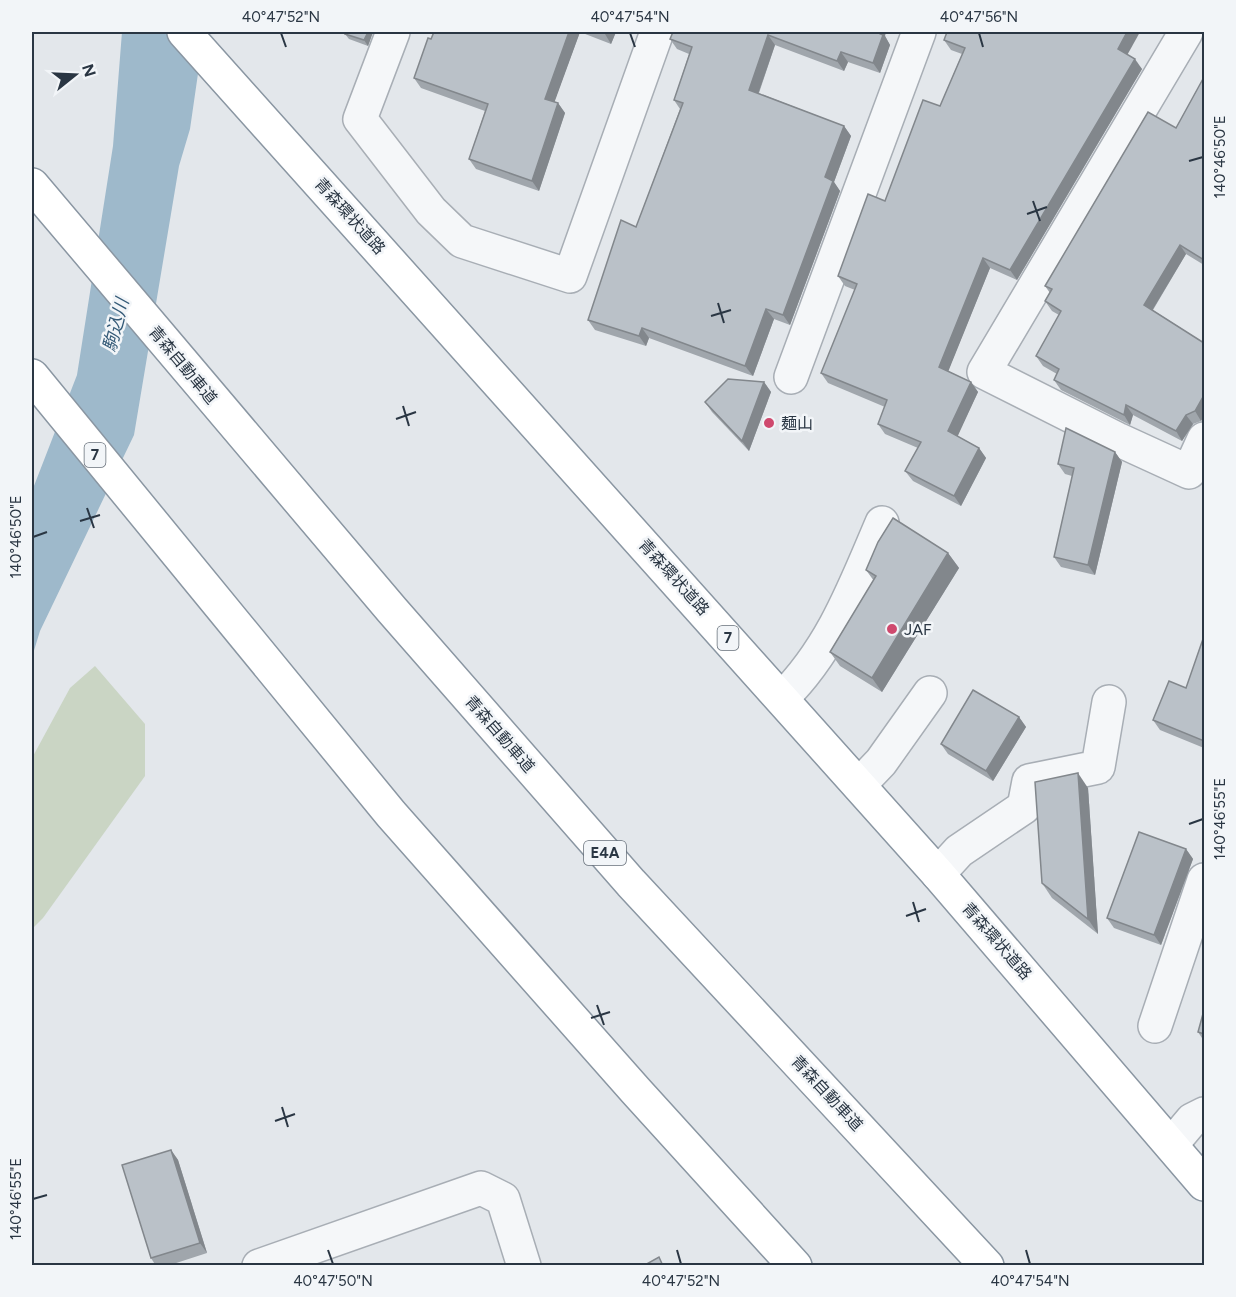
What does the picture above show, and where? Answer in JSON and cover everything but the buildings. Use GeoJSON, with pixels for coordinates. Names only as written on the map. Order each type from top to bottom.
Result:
{"type":"FeatureCollection","features":[{"type":"Feature","properties":{"kind":"highway","name":"青森環状道路"},"geometry":{"type":"LineString","coordinates":[[184,32],[938,874],[1204,1184]]}},
{"type":"Feature","properties":{"kind":"highway","name":"青森自動車道"},"geometry":{"type":"LineString","coordinates":[[32,185],[236,428],[631,884],[987,1266]]}},
{"type":"Feature","properties":{"kind":"highway","name":"7"},"geometry":{"type":"LineString","coordinates":[[32,376],[391,814],[636,1092],[795,1266]]}},
{"type":"Feature","properties":{"kind":"street"},"geometry":{"type":"LineString","coordinates":[[393,32],[360,119],[431,211],[462,241],[570,276],[657,32]]}},
{"type":"Feature","properties":{"kind":"street"},"geometry":{"type":"LineString","coordinates":[[791,377],[919,32]]}},
{"type":"Feature","properties":{"kind":"street"},"geometry":{"type":"LineString","coordinates":[[1186,32],[984,372],[1117,439],[1189,472],[1204,439]]}},
{"type":"Feature","properties":{"kind":"street"},"geometry":{"type":"LineString","coordinates":[[782,698],[805,675],[840,619],[882,523]]}},
{"type":"Feature","properties":{"kind":"street"},"geometry":{"type":"LineString","coordinates":[[859,785],[881,762],[930,693]]}},
{"type":"Feature","properties":{"kind":"street"},"geometry":{"type":"LineString","coordinates":[[938,874],[959,851],[1024,807],[1029,781],[1098,767],[1109,702]]}},
{"type":"Feature","properties":{"kind":"street"},"geometry":{"type":"LineString","coordinates":[[1155,1026],[1204,880]]}},
{"type":"Feature","properties":{"kind":"street"},"geometry":{"type":"LineString","coordinates":[[1171,1145],[1192,1120],[1204,1114]]}},
{"type":"Feature","properties":{"kind":"street"},"geometry":{"type":"LineString","coordinates":[[259,1266],[481,1188],[503,1198],[524,1266]]}},
{"type":"Feature","properties":{"kind":"green space"},"geometry":{"type":"Polygon","coordinates":[[[95,666],[145,724],[145,776],[43,918],[32,929],[32,758],[70,688],[95,666]]]}},
{"type":"Feature","properties":{"kind":"water","name":"駒込川"},"geometry":{"type":"Polygon","coordinates":[[[122,32],[204,32],[190,129],[179,166],[134,435],[40,631],[32,657],[32,491],[77,375],[113,146],[122,32]]]}},
{"type":"Feature","properties":{"kind":"place","name":"麺山"},"geometry":{"type":"Point","coordinates":[769,423]}},
{"type":"Feature","properties":{"kind":"place","name":"JAF"},"geometry":{"type":"Point","coordinates":[892,629]}}]}
